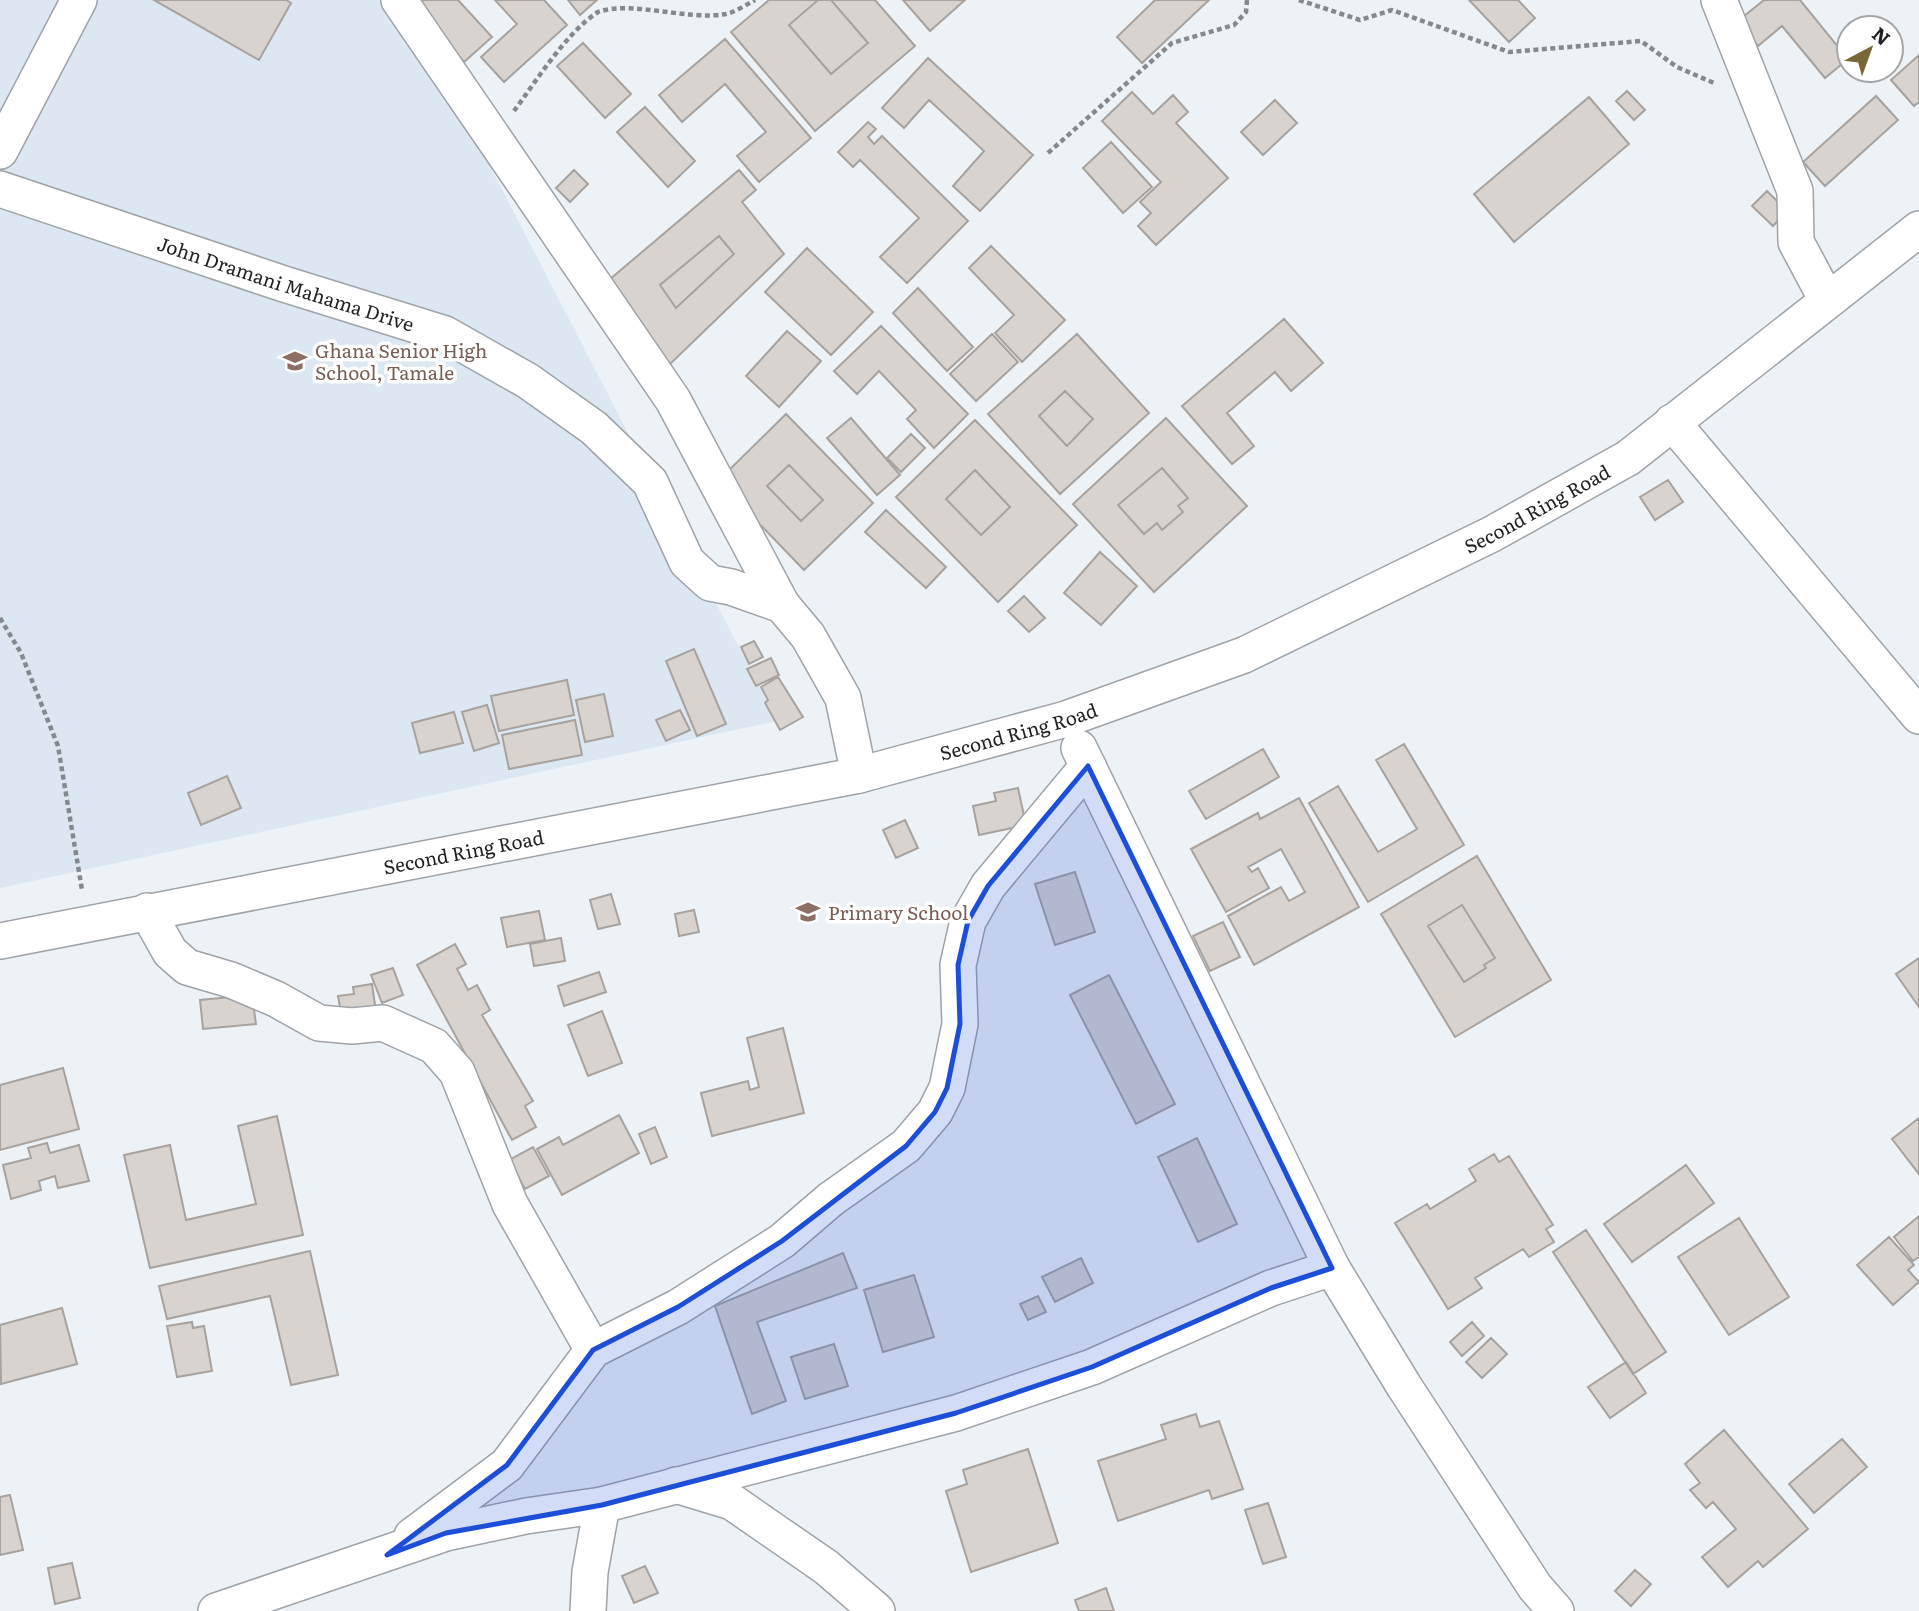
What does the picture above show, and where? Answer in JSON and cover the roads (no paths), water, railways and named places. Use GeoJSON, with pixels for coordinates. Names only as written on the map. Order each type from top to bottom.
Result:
{"type":"FeatureCollection","features":[{"type":"Feature","properties":{"kind":"street"},"geometry":{"type":"LineString","coordinates":[[0,151],[79,0]]}},
{"type":"Feature","properties":{"kind":"street"},"geometry":{"type":"LineString","coordinates":[[399,0],[673,400],[782,605],[808,636],[843,698],[859,775]]}},
{"type":"Feature","properties":{"kind":"street"},"geometry":{"type":"LineString","coordinates":[[1719,0],[1795,191],[1796,242],[1827,300]]}},
{"type":"Feature","properties":{"kind":"street","name":"John Dramani Mahama Drive"},"geometry":{"type":"LineString","coordinates":[[0,189],[284,284],[445,334],[528,382],[594,428],[650,482],[687,562],[710,583],[731,587],[782,605]]}},
{"type":"Feature","properties":{"kind":"street","name":"Second Ring Road"},"geometry":{"type":"LineString","coordinates":[[0,941],[859,775],[1066,719],[1244,654],[1364,599],[1574,490],[1628,458],[1919,229]]}},
{"type":"Feature","properties":{"kind":"street"},"geometry":{"type":"LineString","coordinates":[[1672,422],[1919,716]]}},
{"type":"Feature","properties":{"kind":"street"},"geometry":{"type":"LineString","coordinates":[[1066,719],[1332,1268],[1528,1575],[1556,1611]]}},
{"type":"Feature","properties":{"kind":"street"},"geometry":{"type":"LineString","coordinates":[[387,1555],[507,1465],[593,1350],[678,1307],[782,1241],[821,1207],[906,1146],[935,1112],[947,1087],[960,1024],[958,965],[968,921],[988,886],[1088,766]]}},
{"type":"Feature","properties":{"kind":"street"},"geometry":{"type":"LineString","coordinates":[[147,911],[170,952],[187,967],[232,980],[276,999],[319,1023],[352,1026],[383,1023],[434,1046],[457,1072],[510,1204],[593,1350]]}},
{"type":"Feature","properties":{"kind":"street"},"geometry":{"type":"LineString","coordinates":[[216,1611],[446,1534],[526,1516],[602,1505],[956,1413],[1091,1367],[1260,1293],[1332,1268]]}},
{"type":"Feature","properties":{"kind":"street"},"geometry":{"type":"LineString","coordinates":[[676,1485],[732,1503],[826,1567],[877,1611]]}},
{"type":"Feature","properties":{"kind":"street"},"geometry":{"type":"LineString","coordinates":[[588,1611],[590,1573],[602,1505]]}},
{"type":"Feature","properties":{"kind":"place","name":"Ghana Senior High School, Tamale"},"geometry":{"type":"Point","coordinates":[295,361]}},
{"type":"Feature","properties":{"kind":"place","name":"Primary School"},"geometry":{"type":"Point","coordinates":[808,912]}}]}
